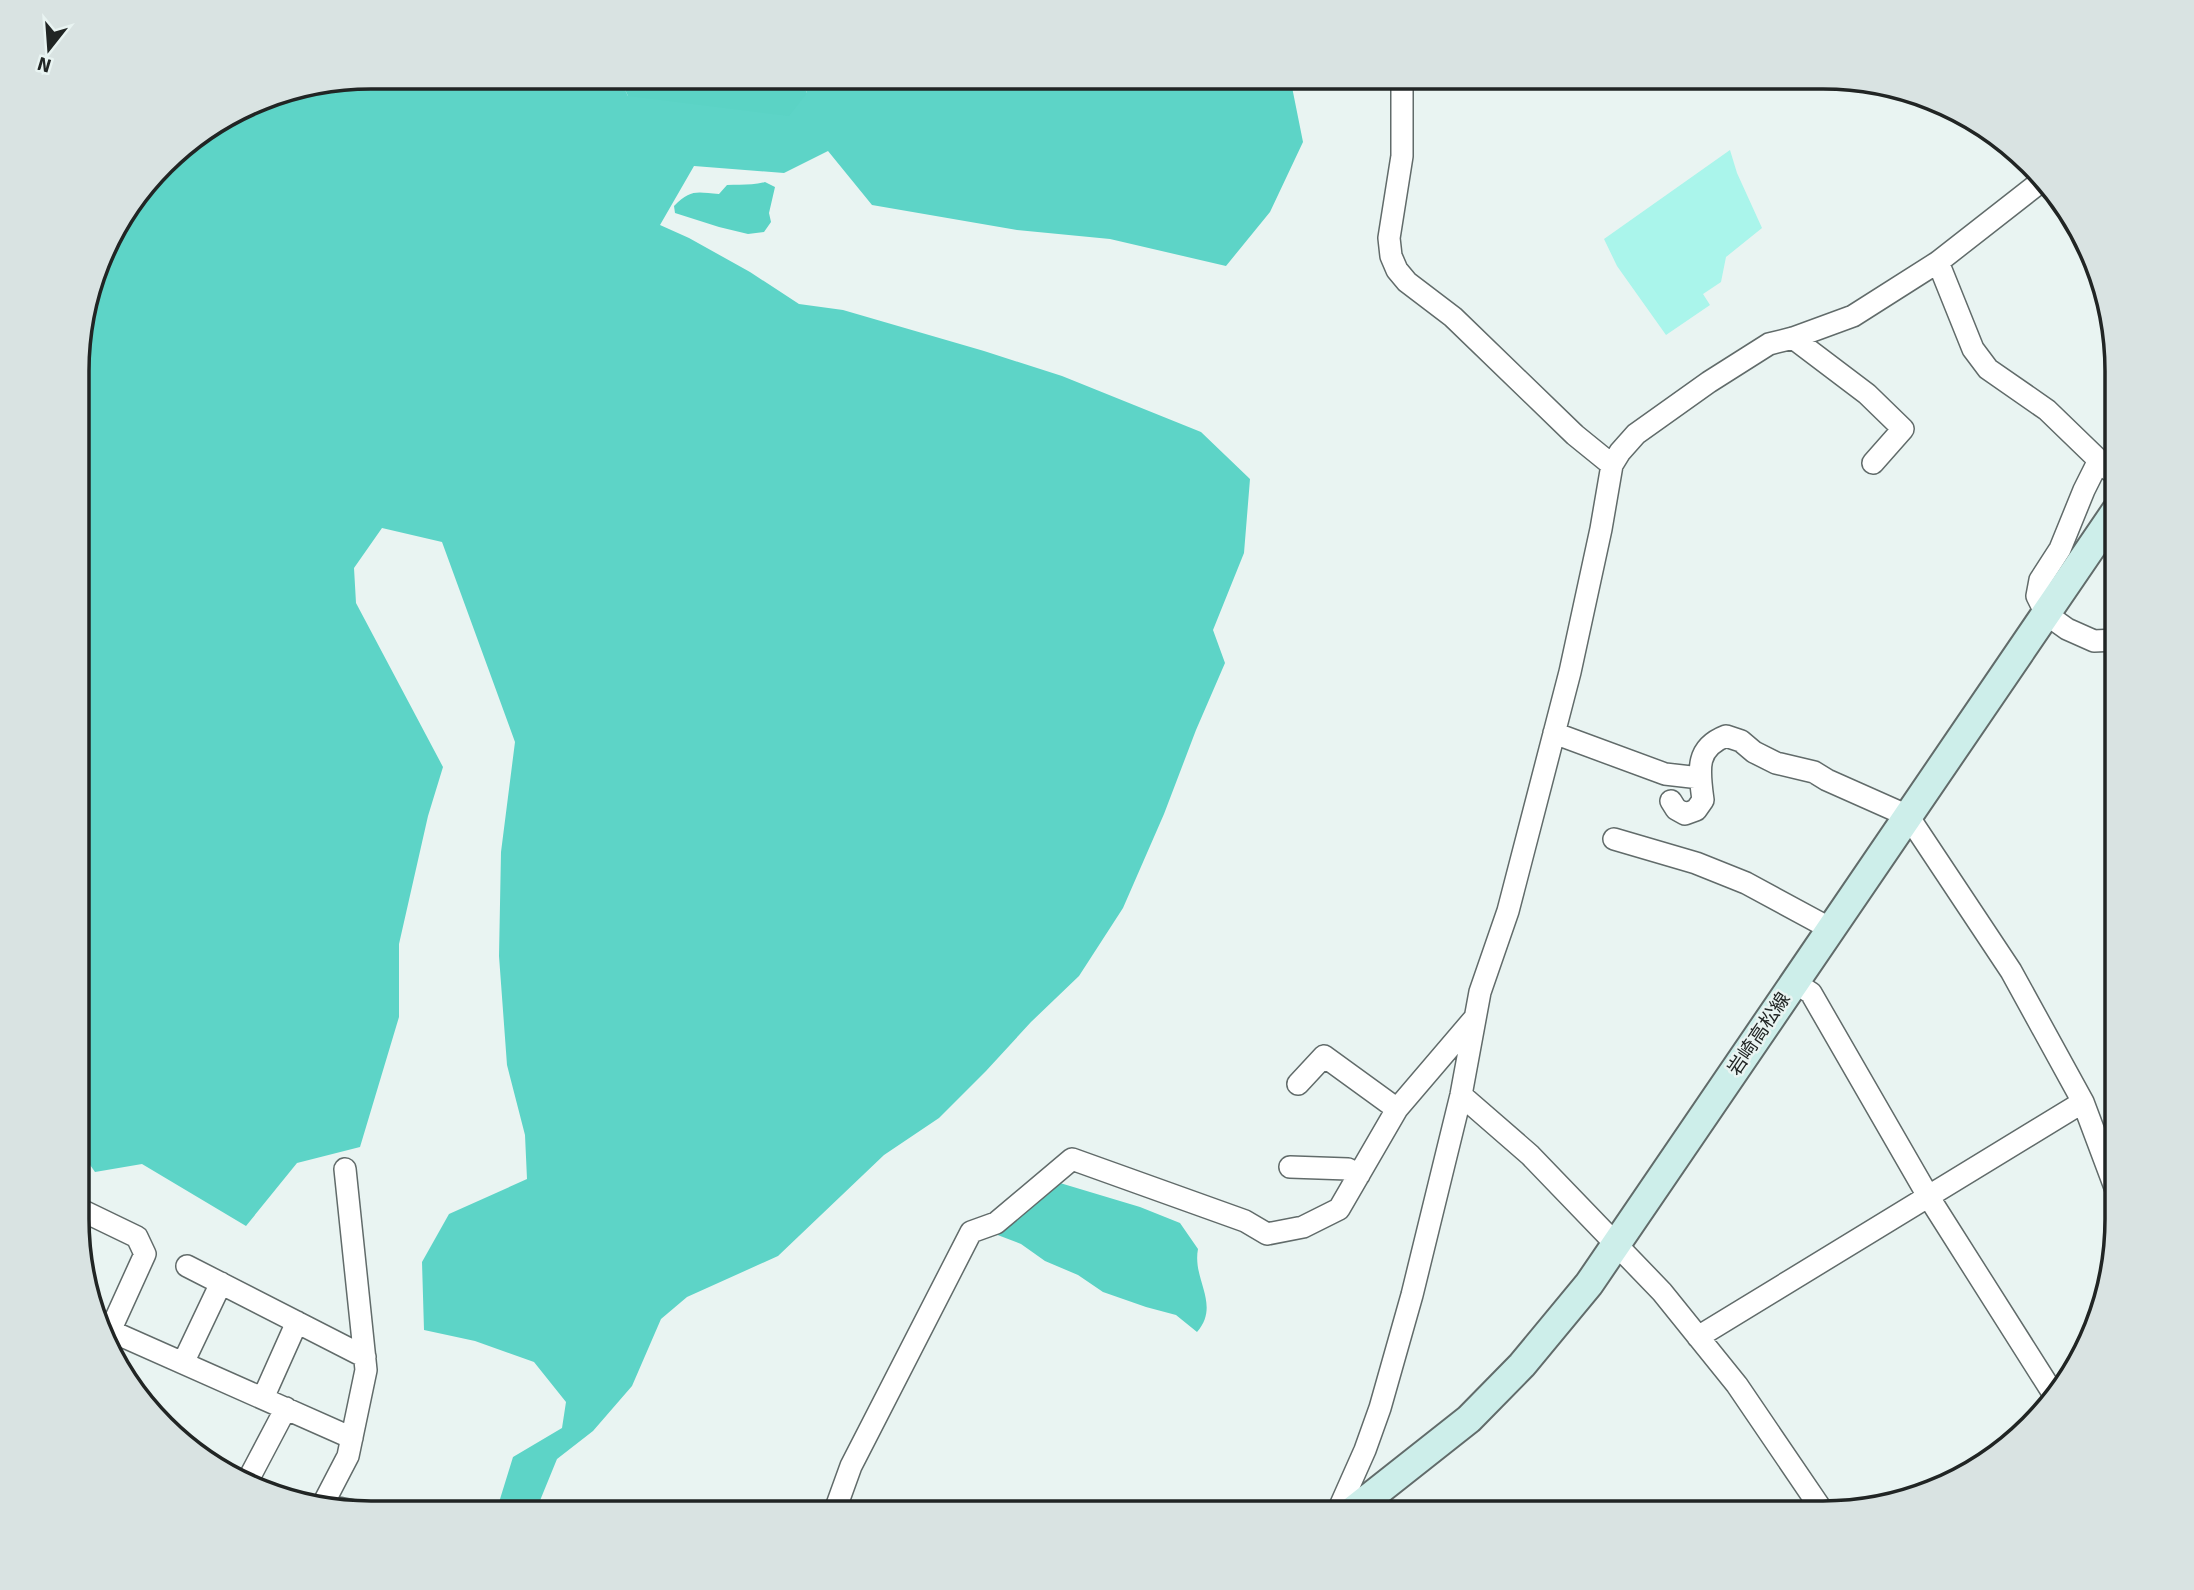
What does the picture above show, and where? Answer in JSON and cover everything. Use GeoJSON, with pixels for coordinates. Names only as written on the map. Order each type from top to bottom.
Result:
{"type":"FeatureCollection","features":[{"type":"Feature","properties":{"kind":"main road","name":"岩崎高松線"},"geometry":{"type":"LineString","coordinates":[[1365,1501],[1477,1410],[1522,1365],[1589,1284],[2105,527]]}},
{"type":"Feature","properties":{"kind":"street"},"geometry":{"type":"LineString","coordinates":[[1402,89],[1402,156],[1388,238],[1397,270],[1407,282],[1453,317],[1575,435],[1612,465]]}},
{"type":"Feature","properties":{"kind":"street"},"geometry":{"type":"LineString","coordinates":[[1342,1501],[1365,1450],[1412,1295],[1461,1095],[1480,992],[1508,911],[1570,672],[1612,465],[1636,434],[1681,402],[1769,344],[1853,316],[1938,262],[2036,186]]}},
{"type":"Feature","properties":{"kind":"street"},"geometry":{"type":"LineString","coordinates":[[1938,262],[1973,349],[1988,369],[2047,410],[2104,465],[2084,490],[2060,549],[2040,580],[2037,596],[2046,614],[2067,629],[2094,640],[2105,640]]}},
{"type":"Feature","properties":{"kind":"street"},"geometry":{"type":"LineString","coordinates":[[1793,338],[1867,394],[1903,429],[1872,463]]}},
{"type":"Feature","properties":{"kind":"street"},"geometry":{"type":"LineString","coordinates":[[1554,733],[1665,774],[1700,778]]}},
{"type":"Feature","properties":{"kind":"street"},"geometry":{"type":"LineString","coordinates":[[1671,801],[1676,810],[1685,814],[1696,810],[1703,800],[1700,778],[1702,755],[1712,741],[1726,736],[1741,741],[1754,752],[1776,763],[1814,772],[1908,816],[2011,971],[2083,1102],[2105,1161]]}},
{"type":"Feature","properties":{"kind":"street"},"geometry":{"type":"LineString","coordinates":[[1614,839],[1696,863],[1746,883],[1831,929]]}},
{"type":"Feature","properties":{"kind":"street"},"geometry":{"type":"LineString","coordinates":[[1794,982],[1811,993],[1928,1196],[2049,1386]]}},
{"type":"Feature","properties":{"kind":"street"},"geometry":{"type":"LineString","coordinates":[[838,1501],[851,1466],[971,1232],[996,1223],[1072,1159],[1245,1221],[1267,1234],[1303,1227],[1339,1209],[1397,1109],[1475,1019]]}},
{"type":"Feature","properties":{"kind":"street"},"geometry":{"type":"LineString","coordinates":[[1298,1084],[1324,1056],[1397,1109]]}},
{"type":"Feature","properties":{"kind":"street"},"geometry":{"type":"LineString","coordinates":[[1461,1095],[1530,1154],[1662,1292],[1737,1385],[1813,1501]]}},
{"type":"Feature","properties":{"kind":"street"},"geometry":{"type":"LineString","coordinates":[[1698,1336],[2083,1102]]}},
{"type":"Feature","properties":{"kind":"street"},"geometry":{"type":"LineString","coordinates":[[1290,1167],[1348,1169],[1359,1175]]}},
{"type":"Feature","properties":{"kind":"street"},"geometry":{"type":"LineString","coordinates":[[326,1497],[348,1456],[366,1370],[345,1169]]}},
{"type":"Feature","properties":{"kind":"street"},"geometry":{"type":"LineString","coordinates":[[89,1214],[137,1237],[145,1254],[110,1323]]}},
{"type":"Feature","properties":{"kind":"street"},"geometry":{"type":"LineString","coordinates":[[187,1266],[365,1357]]}},
{"type":"Feature","properties":{"kind":"street"},"geometry":{"type":"LineString","coordinates":[[183,1363],[221,1283]]}},
{"type":"Feature","properties":{"kind":"street"},"geometry":{"type":"LineString","coordinates":[[262,1398],[297,1322]]}},
{"type":"Feature","properties":{"kind":"street"},"geometry":{"type":"LineString","coordinates":[[113,1332],[352,1438]]}},
{"type":"Feature","properties":{"kind":"street"},"geometry":{"type":"LineString","coordinates":[[251,1474],[286,1408]]}},
{"type":"Feature","properties":{"kind":"shaded area"},"geometry":{"type":"Polygon","coordinates":[[[625,89],[628,96],[807,93],[805,89],[1292,89],[1303,142],[1270,212],[1226,266],[1110,239],[1017,230],[872,205],[828,151],[784,173],[694,166],[660,225],[750,272],[799,304],[843,310],[984,351],[1062,376],[1201,432],[1250,479],[1244,553],[1213,630],[1225,663],[1123,908],[1079,976],[939,1118],[884,1155],[778,1256],[687,1297],[661,1319],[632,1386],[593,1431],[557,1459],[540,1501],[499,1501],[513,1457],[562,1428],[566,1402],[534,1362],[475,1341],[424,1330],[422,1262],[449,1214],[527,1179],[525,1135],[507,1065],[499,956],[501,852],[515,742],[442,542],[382,528],[354,568],[356,603],[443,767],[428,816],[399,944],[399,1017],[360,1147],[297,1163],[246,1226],[142,1164],[95,1172],[89,1163],[90,353],[99,298],[118,247],[159,185],[185,159],[230,127],[281,104],[316,95],[353,90],[625,89]]]}},
{"type":"Feature","properties":{"kind":"shaded area"},"geometry":{"type":"Polygon","coordinates":[[[625,89],[805,89],[807,93],[789,116],[628,96],[625,89]]]}},
{"type":"Feature","properties":{"kind":"shaded area"},"geometry":{"type":"Polygon","coordinates":[[[1730,150],[1737,173],[1762,228],[1726,257],[1721,282],[1703,294],[1710,305],[1666,335],[1617,266],[1604,239],[1730,150]]]}},
{"type":"Feature","properties":{"kind":"shaded area"},"geometry":{"type":"Polygon","coordinates":[[[765,182],[775,187],[769,213],[771,222],[764,232],[748,234],[675,213],[674,206],[690,194],[719,194],[727,185],[765,182]]]}},
{"type":"Feature","properties":{"kind":"shaded area"},"geometry":{"type":"Polygon","coordinates":[[[1060,1183],[1140,1207],[1180,1223],[1198,1249],[1197,1260],[1206,1312],[1204,1322],[1197,1332],[1176,1315],[1103,1292],[1078,1275],[1045,1261],[1021,1244],[995,1234],[1060,1183]]]}}]}
